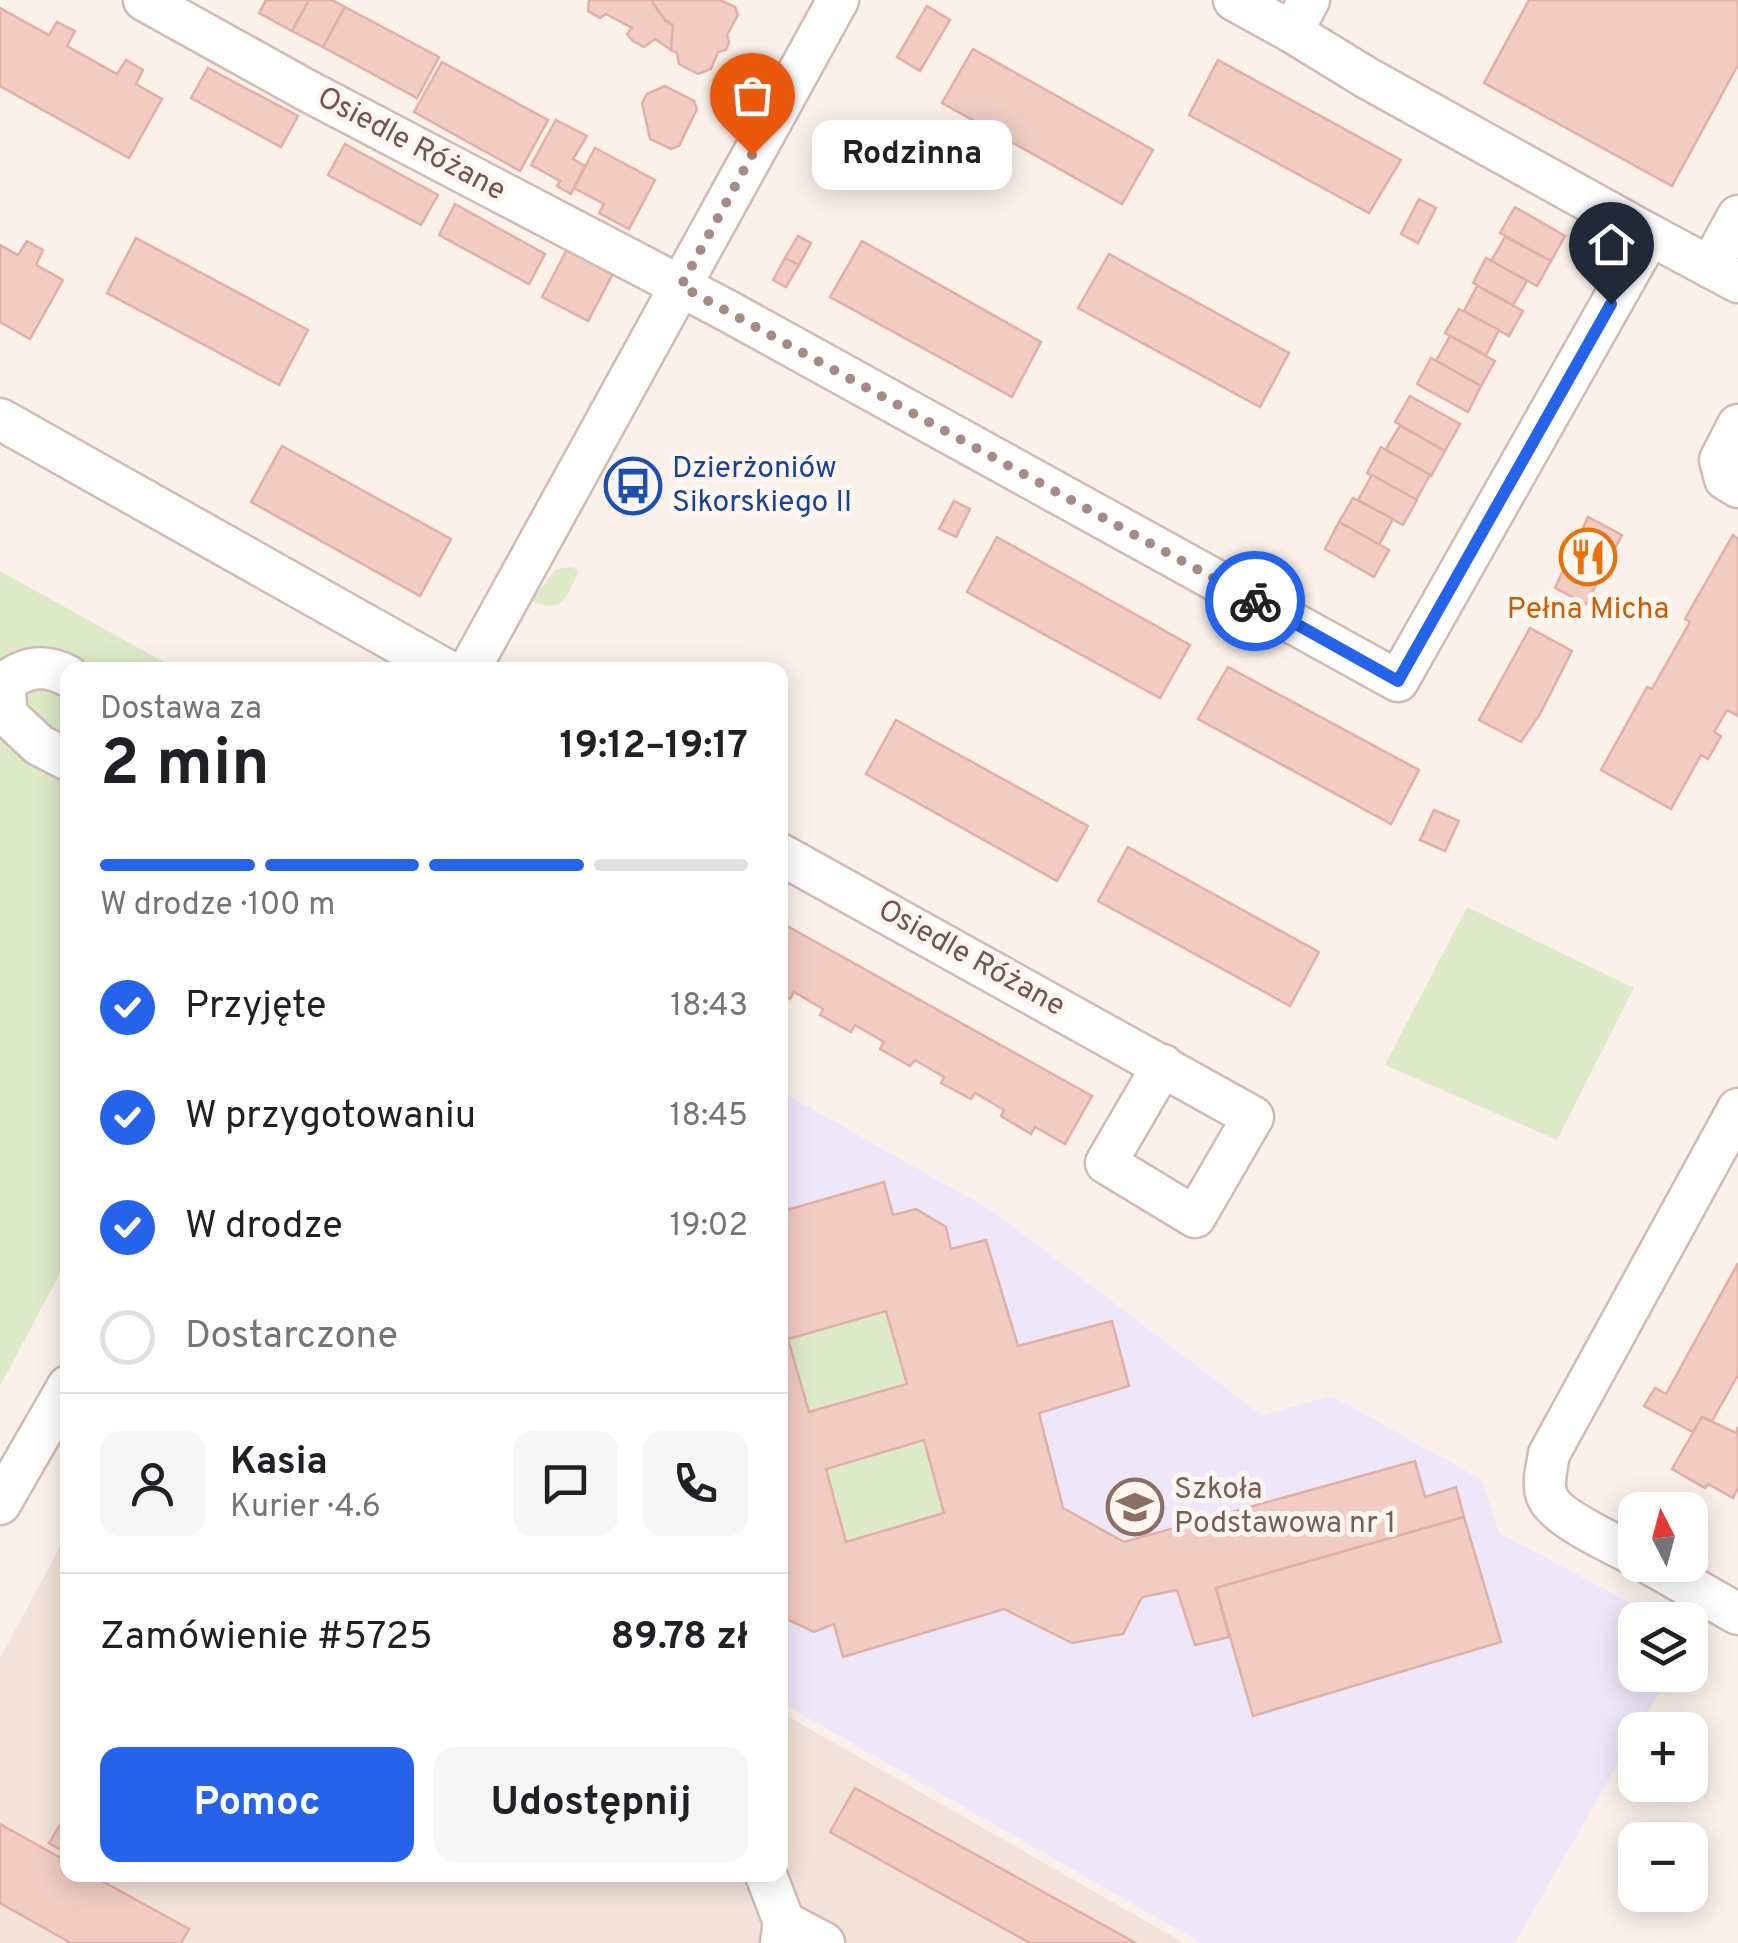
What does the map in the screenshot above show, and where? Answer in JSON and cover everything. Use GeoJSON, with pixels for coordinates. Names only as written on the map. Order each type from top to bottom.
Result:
{"type":"FeatureCollection","features":[{"type":"Feature","properties":{"kind":"street","name":"Osiedle Różane"},"geometry":{"type":"LineString","coordinates":[[144,0],[306,90],[681,286],[1398,681],[1650,235]]}},
{"type":"Feature","properties":{"kind":"street"},"geometry":{"type":"LineString","coordinates":[[473,662],[838,0]]}},
{"type":"Feature","properties":{"kind":"street"},"geometry":{"type":"LineString","coordinates":[[1234,0],[1300,16],[1367,78],[1724,275],[1738,216]]}},
{"type":"Feature","properties":{"kind":"street"},"geometry":{"type":"LineString","coordinates":[[0,419],[432,662]]}},
{"type":"Feature","properties":{"kind":"street"},"geometry":{"type":"LineString","coordinates":[[1738,425],[1720,460],[1725,479],[1738,486]]}},
{"type":"Feature","properties":{"kind":"street"},"geometry":{"type":"LineString","coordinates":[[60,672],[50,667],[20,670],[2,682],[7,715],[39,745],[60,756]]}},
{"type":"Feature","properties":{"kind":"street","name":"Osiedle Różane"},"geometry":{"type":"LineString","coordinates":[[788,858],[1163,1064]]}},
{"type":"Feature","properties":{"kind":"street"},"geometry":{"type":"LineString","coordinates":[[1618,1546],[1562,1514],[1547,1498],[1549,1454],[1738,1109]]}},
{"type":"Feature","properties":{"kind":"street"},"geometry":{"type":"LineString","coordinates":[[0,1504],[60,1400]]}},
{"type":"Feature","properties":{"kind":"street"},"geometry":{"type":"LineString","coordinates":[[1682,1582],[1738,1614]]}},
{"type":"Feature","properties":{"kind":"street"},"geometry":{"type":"LineString","coordinates":[[768,1882],[782,1933],[824,1943]]}},
{"type":"Feature","properties":{"kind":"shaded area","name":"Szkoła Podstawowa nr 1"},"geometry":{"type":"Polygon","coordinates":[[[788,1096],[991,1210],[1262,1415],[1332,1396],[1482,1480],[1499,1533],[1629,1602],[1618,1602],[1618,1692],[1659,1692],[1648,1712],[1618,1712],[1618,1764],[1515,1943],[1201,1943],[788,1707],[788,1096]]]}},
{"type":"Feature","properties":{"kind":"shaded area"},"geometry":{"type":"Polygon","coordinates":[[[60,1547],[60,1882],[788,1882],[788,1717],[1184,1943],[0,1943],[0,1658],[60,1547]]]}},
{"type":"Feature","properties":{"kind":"green space"},"geometry":{"type":"Polygon","coordinates":[[[572,567],[579,571],[562,601],[550,606],[531,601],[556,569],[572,567]]]}},
{"type":"Feature","properties":{"kind":"green space"},"geometry":{"type":"Polygon","coordinates":[[[0,571],[164,662],[60,662],[60,1273],[0,1386],[0,571]]]}},
{"type":"Feature","properties":{"kind":"green space"},"geometry":{"type":"Polygon","coordinates":[[[1467,907],[1634,988],[1557,1140],[1385,1065],[1467,907]]]}},
{"type":"Feature","properties":{"kind":"green space"},"geometry":{"type":"Polygon","coordinates":[[[886,1311],[907,1384],[809,1412],[788,1339],[886,1311]]]}},
{"type":"Feature","properties":{"kind":"green space"},"geometry":{"type":"Polygon","coordinates":[[[924,1440],[944,1513],[846,1542],[826,1469],[924,1440]]]}},
{"type":"Feature","properties":{"kind":"building"},"geometry":{"type":"Polygon","coordinates":[[[266,0],[309,0],[292,31],[259,13],[266,0]]]}},
{"type":"Feature","properties":{"kind":"building"},"geometry":{"type":"Polygon","coordinates":[[[309,0],[332,0],[345,7],[323,47],[292,31],[309,0]]]}},
{"type":"Feature","properties":{"kind":"building"},"geometry":{"type":"Polygon","coordinates":[[[589,0],[651,0],[673,25],[671,50],[655,39],[644,47],[633,41],[627,34],[632,28],[606,14],[600,18],[588,11],[589,0]]]}},
{"type":"Feature","properties":{"kind":"building"},"geometry":{"type":"Polygon","coordinates":[[[651,0],[720,0],[735,7],[738,15],[727,35],[726,50],[718,52],[711,69],[698,74],[679,64],[677,53],[671,50],[673,25],[651,0]]]}},
{"type":"Feature","properties":{"kind":"building"},"geometry":{"type":"Polygon","coordinates":[[[1529,0],[1738,0],[1738,65],[1672,186],[1484,83],[1529,0]]]}},
{"type":"Feature","properties":{"kind":"building"},"geometry":{"type":"Polygon","coordinates":[[[927,6],[950,20],[920,71],[897,57],[927,6]]]}},
{"type":"Feature","properties":{"kind":"building"},"geometry":{"type":"Polygon","coordinates":[[[345,7],[439,57],[417,98],[323,47],[345,7]]]}},
{"type":"Feature","properties":{"kind":"building"},"geometry":{"type":"Polygon","coordinates":[[[0,8],[49,35],[57,22],[75,31],[67,46],[117,74],[126,60],[143,70],[136,84],[162,99],[129,158],[0,86],[0,8]]]}},
{"type":"Feature","properties":{"kind":"building"},"geometry":{"type":"Polygon","coordinates":[[[973,49],[1153,150],[1122,204],[942,103],[973,49]]]}},
{"type":"Feature","properties":{"kind":"building"},"geometry":{"type":"Polygon","coordinates":[[[1218,60],[1401,160],[1369,213],[1189,115],[1218,60]]]}},
{"type":"Feature","properties":{"kind":"building"},"geometry":{"type":"Polygon","coordinates":[[[442,62],[548,120],[520,171],[414,112],[442,62]]]}},
{"type":"Feature","properties":{"kind":"building"},"geometry":{"type":"Polygon","coordinates":[[[208,68],[298,116],[281,147],[191,98],[208,68]]]}},
{"type":"Feature","properties":{"kind":"building"},"geometry":{"type":"Polygon","coordinates":[[[665,86],[694,101],[697,109],[679,146],[671,149],[650,139],[642,103],[647,94],[665,86]]]}},
{"type":"Feature","properties":{"kind":"building"},"geometry":{"type":"Polygon","coordinates":[[[556,120],[587,136],[573,159],[585,166],[571,194],[557,186],[560,181],[531,165],[556,120]]]}},
{"type":"Feature","properties":{"kind":"building"},"geometry":{"type":"Polygon","coordinates":[[[865,124],[885,135],[866,167],[846,156],[865,124]]]}},
{"type":"Feature","properties":{"kind":"building"},"geometry":{"type":"Polygon","coordinates":[[[345,144],[438,195],[421,225],[328,175],[345,144]]]}},
{"type":"Feature","properties":{"kind":"building"},"geometry":{"type":"Polygon","coordinates":[[[595,148],[655,180],[629,229],[599,213],[604,204],[574,188],[595,148]]]}},
{"type":"Feature","properties":{"kind":"building"},"geometry":{"type":"Polygon","coordinates":[[[1419,199],[1436,208],[1418,243],[1401,234],[1419,199]]]}},
{"type":"Feature","properties":{"kind":"building"},"geometry":{"type":"Polygon","coordinates":[[[455,204],[545,254],[529,284],[439,235],[455,204]]]}},
{"type":"Feature","properties":{"kind":"building"},"geometry":{"type":"Polygon","coordinates":[[[1515,207],[1565,236],[1551,261],[1500,233],[1515,207]]]}},
{"type":"Feature","properties":{"kind":"building"},"geometry":{"type":"Polygon","coordinates":[[[798,236],[811,243],[799,265],[785,258],[798,236]]]}},
{"type":"Feature","properties":{"kind":"building"},"geometry":{"type":"Polygon","coordinates":[[[1505,237],[1551,261],[1537,286],[1491,261],[1505,237]]]}},
{"type":"Feature","properties":{"kind":"building"},"geometry":{"type":"Polygon","coordinates":[[[136,238],[308,330],[279,385],[107,293],[136,238]]]}},
{"type":"Feature","properties":{"kind":"building"},"geometry":{"type":"Polygon","coordinates":[[[27,241],[43,250],[36,265],[63,280],[30,339],[0,322],[0,245],[18,255],[27,241]]]}},
{"type":"Feature","properties":{"kind":"building"},"geometry":{"type":"Polygon","coordinates":[[[862,241],[1041,342],[1012,397],[830,297],[862,241]]]}},
{"type":"Feature","properties":{"kind":"building"},"geometry":{"type":"Polygon","coordinates":[[[571,242],[617,266],[588,321],[542,297],[571,242]]]}},
{"type":"Feature","properties":{"kind":"building"},"geometry":{"type":"Polygon","coordinates":[[[1109,254],[1289,353],[1260,407],[1078,308],[1109,254]]]}},
{"type":"Feature","properties":{"kind":"building"},"geometry":{"type":"Polygon","coordinates":[[[785,258],[799,265],[786,287],[773,280],[785,258]]]}},
{"type":"Feature","properties":{"kind":"building"},"geometry":{"type":"Polygon","coordinates":[[[1486,258],[1527,281],[1513,305],[1473,283],[1486,258]]]}},
{"type":"Feature","properties":{"kind":"building"},"geometry":{"type":"Polygon","coordinates":[[[1477,286],[1523,311],[1509,336],[1464,311],[1477,286]]]}},
{"type":"Feature","properties":{"kind":"building"},"geometry":{"type":"Polygon","coordinates":[[[1459,309],[1499,330],[1486,355],[1445,333],[1459,309]]]}},
{"type":"Feature","properties":{"kind":"building"},"geometry":{"type":"Polygon","coordinates":[[[1450,336],[1495,361],[1481,386],[1436,361],[1450,336]]]}},
{"type":"Feature","properties":{"kind":"building"},"geometry":{"type":"Polygon","coordinates":[[[1431,358],[1481,386],[1468,412],[1417,384],[1431,358]]]}},
{"type":"Feature","properties":{"kind":"building"},"geometry":{"type":"Polygon","coordinates":[[[1410,396],[1460,424],[1445,451],[1395,422],[1410,396]]]}},
{"type":"Feature","properties":{"kind":"building"},"geometry":{"type":"Polygon","coordinates":[[[1400,426],[1445,451],[1431,476],[1385,450],[1400,426]]]}},
{"type":"Feature","properties":{"kind":"building"},"geometry":{"type":"Polygon","coordinates":[[[282,446],[451,539],[420,596],[251,502],[282,446]]]}},
{"type":"Feature","properties":{"kind":"building"},"geometry":{"type":"Polygon","coordinates":[[[1381,447],[1430,475],[1416,500],[1367,473],[1381,447]]]}},
{"type":"Feature","properties":{"kind":"building"},"geometry":{"type":"Polygon","coordinates":[[[1372,475],[1417,500],[1403,525],[1358,500],[1372,475]]]}},
{"type":"Feature","properties":{"kind":"building"},"geometry":{"type":"Polygon","coordinates":[[[1353,498],[1393,519],[1379,545],[1339,522],[1353,498]]]}},
{"type":"Feature","properties":{"kind":"building"},"geometry":{"type":"Polygon","coordinates":[[[954,501],[970,509],[956,537],[939,529],[954,501]]]}},
{"type":"Feature","properties":{"kind":"building"},"geometry":{"type":"Polygon","coordinates":[[[1588,517],[1622,535],[1586,604],[1555,588],[1588,517]]]}},
{"type":"Feature","properties":{"kind":"building"},"geometry":{"type":"Polygon","coordinates":[[[1339,522],[1389,550],[1374,577],[1325,549],[1339,522]]]}},
{"type":"Feature","properties":{"kind":"building"},"geometry":{"type":"Polygon","coordinates":[[[1733,535],[1738,539],[1738,716],[1727,710],[1714,732],[1721,736],[1708,759],[1701,755],[1671,809],[1601,770],[1647,687],[1652,689],[1690,622],[1685,619],[1733,535]]]}},
{"type":"Feature","properties":{"kind":"building"},"geometry":{"type":"Polygon","coordinates":[[[997,537],[1190,645],[1160,698],[967,592],[997,537]]]}},
{"type":"Feature","properties":{"kind":"building"},"geometry":{"type":"Polygon","coordinates":[[[1530,628],[1572,651],[1521,742],[1479,720],[1530,628]]]}},
{"type":"Feature","properties":{"kind":"building"},"geometry":{"type":"Polygon","coordinates":[[[1228,667],[1419,770],[1391,824],[1198,719],[1228,667]]]}},
{"type":"Feature","properties":{"kind":"building"},"geometry":{"type":"Polygon","coordinates":[[[896,720],[1088,826],[1057,881],[866,774],[896,720]]]}},
{"type":"Feature","properties":{"kind":"building"},"geometry":{"type":"Polygon","coordinates":[[[1434,810],[1459,821],[1445,851],[1420,840],[1434,810]]]}},
{"type":"Feature","properties":{"kind":"building"},"geometry":{"type":"Polygon","coordinates":[[[1128,847],[1319,952],[1290,1006],[1098,901],[1128,847]]]}},
{"type":"Feature","properties":{"kind":"building"},"geometry":{"type":"Polygon","coordinates":[[[788,926],[1092,1096],[1065,1144],[1035,1127],[1031,1134],[1001,1116],[1004,1110],[975,1093],[971,1099],[941,1083],[944,1077],[915,1060],[910,1066],[880,1049],[884,1042],[855,1025],[851,1032],[820,1015],[823,1009],[794,992],[790,999],[788,926]]]}},
{"type":"Feature","properties":{"kind":"building"},"geometry":{"type":"Polygon","coordinates":[[[884,1182],[893,1215],[916,1209],[946,1227],[951,1249],[986,1240],[1018,1346],[1112,1321],[1129,1386],[1039,1413],[1063,1508],[1124,1542],[1415,1461],[1425,1497],[1456,1487],[1464,1517],[1216,1588],[1229,1637],[1195,1645],[1177,1590],[1142,1597],[1123,1634],[1072,1643],[1004,1609],[843,1657],[834,1624],[814,1632],[788,1620],[788,1339],[788,1210],[884,1182]],[[886,1311],[788,1339],[809,1412],[907,1384],[886,1311]],[[924,1440],[826,1469],[846,1542],[944,1513],[924,1440]]]}},
{"type":"Feature","properties":{"kind":"building"},"geometry":{"type":"Polygon","coordinates":[[[1738,1263],[1738,1375],[1712,1421],[1702,1417],[1693,1432],[1644,1406],[1655,1388],[1666,1394],[1738,1263]]]}},
{"type":"Feature","properties":{"kind":"building"},"geometry":{"type":"Polygon","coordinates":[[[1702,1417],[1736,1433],[1738,1427],[1738,1488],[1733,1498],[1672,1469],[1702,1417]]]}},
{"type":"Feature","properties":{"kind":"building"},"geometry":{"type":"Polygon","coordinates":[[[1464,1517],[1501,1642],[1253,1716],[1216,1588],[1464,1517]]]}},
{"type":"Feature","properties":{"kind":"building"},"geometry":{"type":"Polygon","coordinates":[[[855,1788],[1136,1943],[1030,1943],[830,1832],[855,1788]]]}},
{"type":"Feature","properties":{"kind":"building"},"geometry":{"type":"Polygon","coordinates":[[[0,1824],[60,1858],[60,1882],[104,1882],[189,1929],[181,1943],[71,1943],[0,1903],[0,1824]]]}},
{"type":"Feature","properties":{"kind":"building"},"geometry":{"type":"Polygon","coordinates":[[[60,1825],[60,1849],[49,1843],[60,1825]]]}},
{"type":"Feature","properties":{"kind":"way so far"},"geometry":{"type":"LineString","coordinates":[[752,155],[681,286],[1255,601]]}},
{"type":"Feature","properties":{"kind":"place","name":"Rodzinna"},"geometry":{"type":"Point","coordinates":[752,155]}},
{"type":"Feature","properties":{"kind":"place","name":"Dzierżoniów Sikorskiego II"},"geometry":{"type":"Point","coordinates":[633,486]}},
{"type":"Feature","properties":{"kind":"place","name":"Pełna Micha"},"geometry":{"type":"Point","coordinates":[1588,557]}},
{"type":"Feature","properties":{"kind":"place","name":"Szkoła Podstawowa nr 1"},"geometry":{"type":"Point","coordinates":[1135,1507]}},
{"type":"Feature","properties":{"kind":"route"},"geometry":{"type":"LineString","coordinates":[[1255,601],[1398,681],[1611,304]]}}]}
